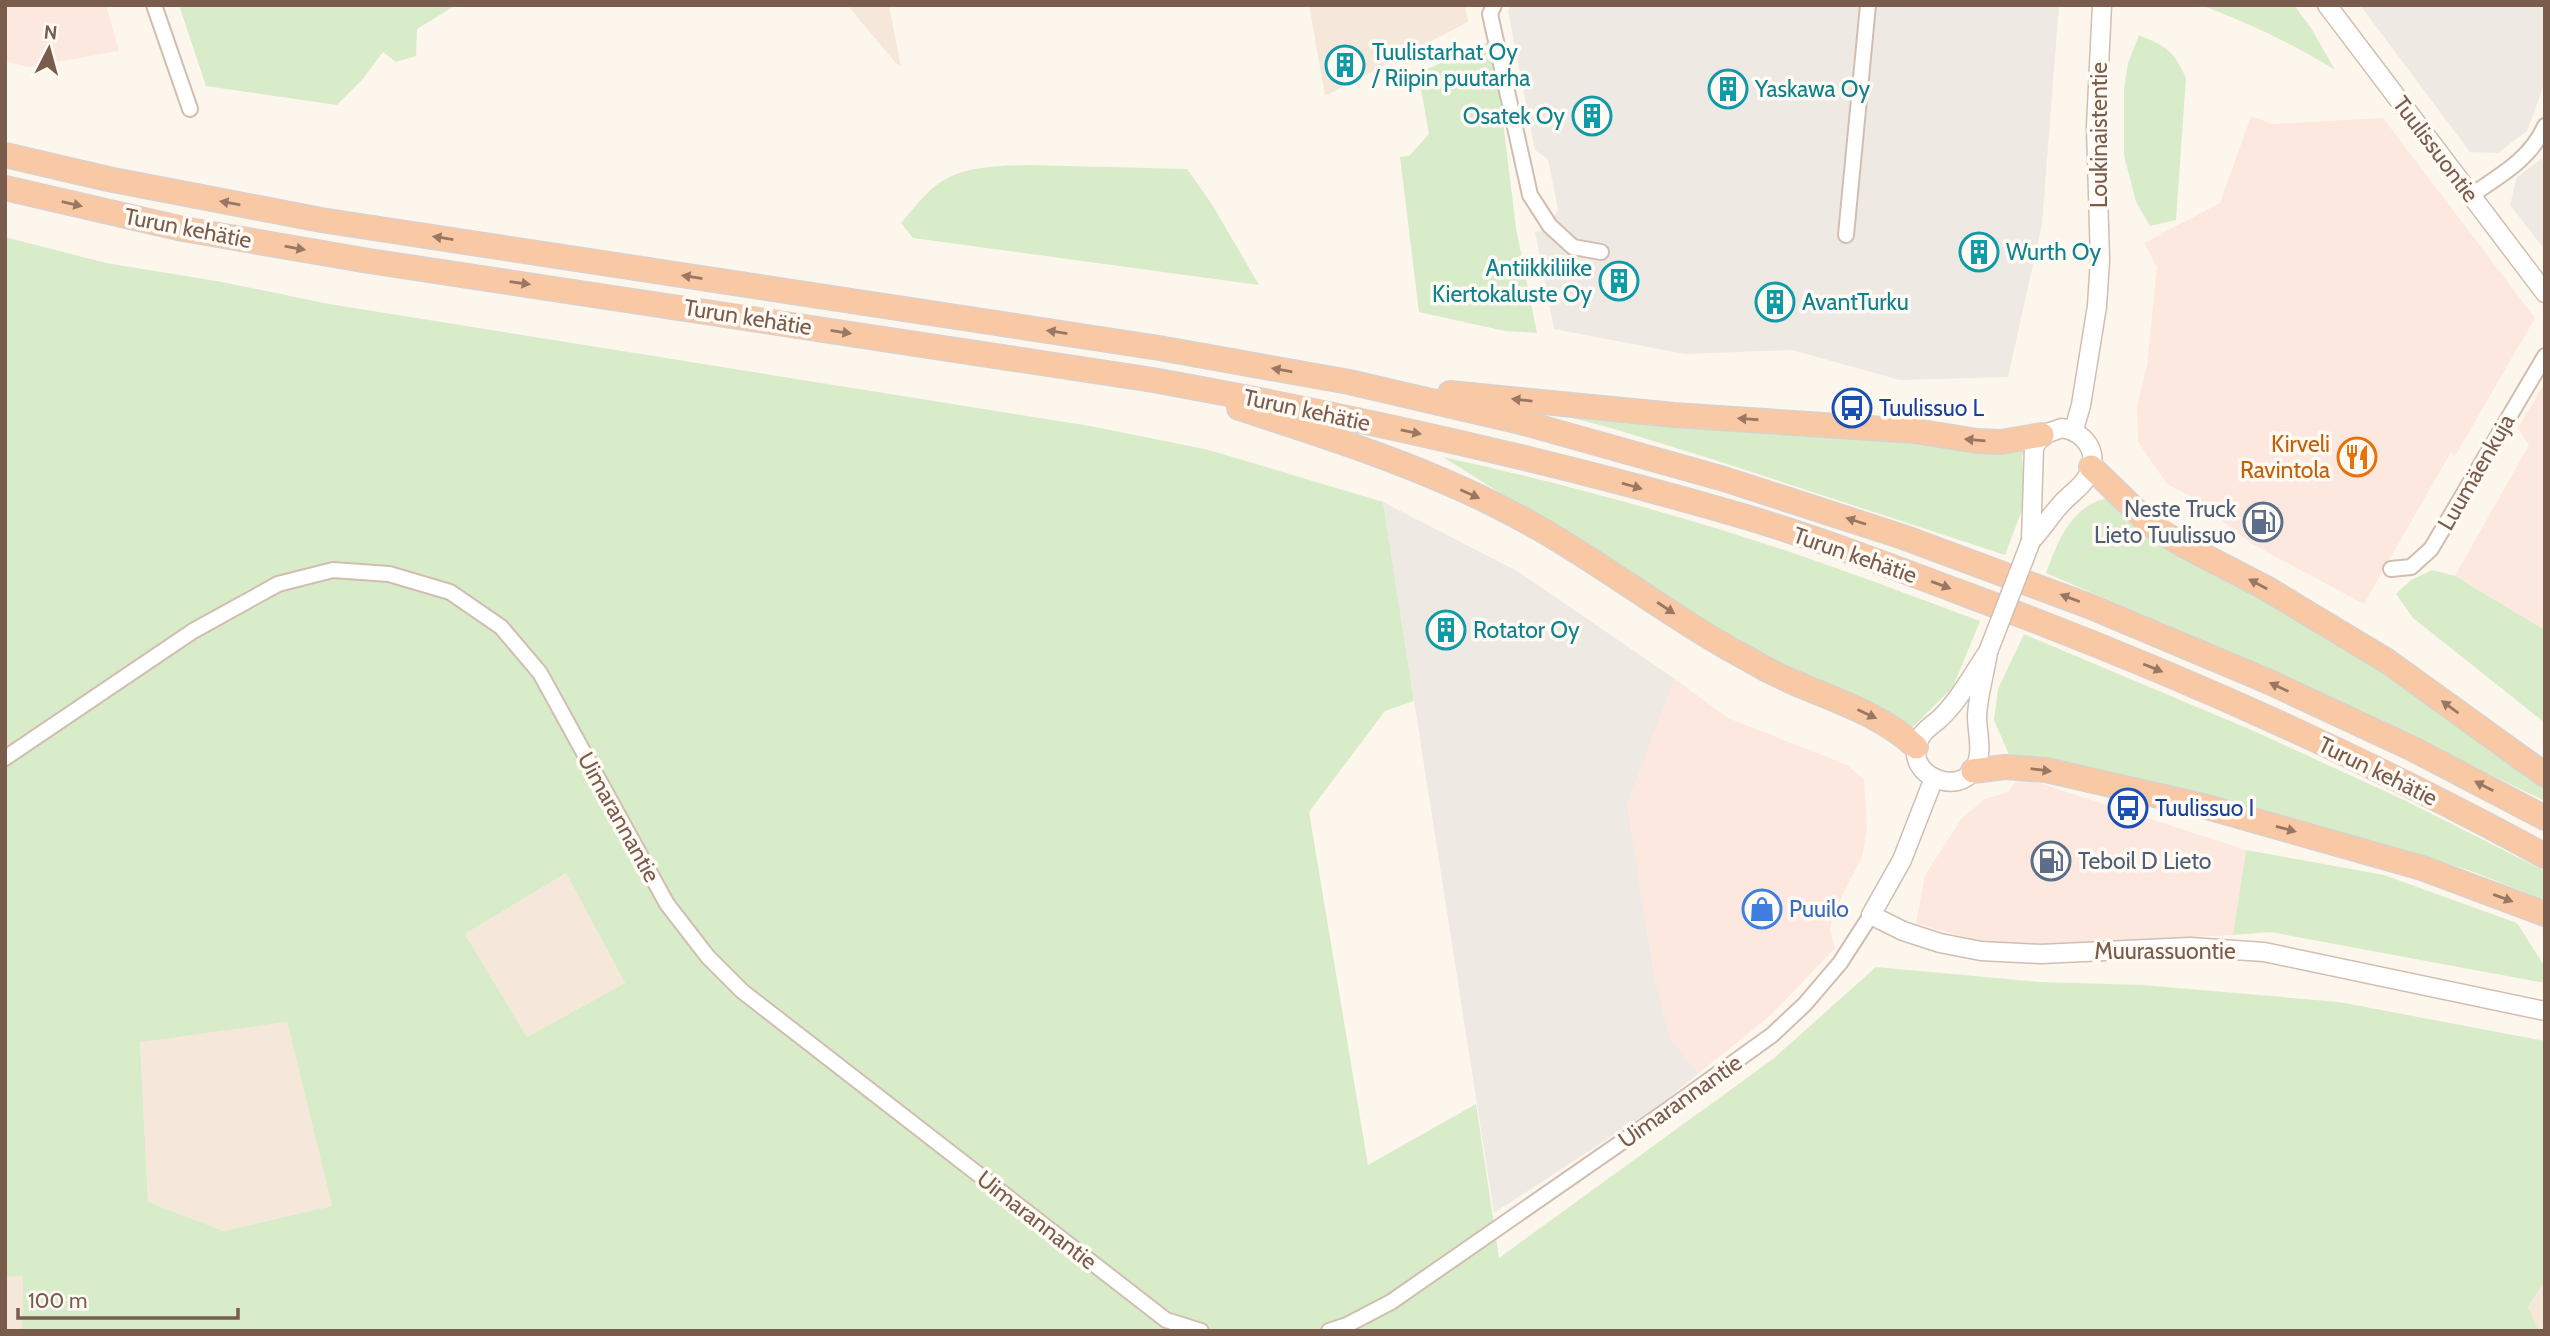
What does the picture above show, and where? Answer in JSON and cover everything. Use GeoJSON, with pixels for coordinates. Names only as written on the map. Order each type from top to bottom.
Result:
{"type":"FeatureCollection","features":[{"type":"Feature","properties":{"kind":"highway","name":"Turun kehätie"},"geometry":{"type":"LineString","coordinates":[[5,155],[108,179],[307,217],[1159,348],[1349,382],[1521,422],[1631,451],[1763,491],[1995,569],[2267,681],[2413,750],[2545,818]]}},
{"type":"Feature","properties":{"kind":"highway","name":"Turun kehätie"},"geometry":{"type":"LineString","coordinates":[[5,188],[183,229],[369,261],[1153,380],[1299,407],[1590,474],[1748,518],[1893,567],[2051,626],[2189,683],[2337,749],[2545,856]]}},
{"type":"Feature","properties":{"kind":"highway"},"geometry":{"type":"LineString","coordinates":[[1153,380],[1312,431],[1431,476],[1504,509],[1570,546],[1746,658],[1792,682],[1888,724],[1916,747]]}},
{"type":"Feature","properties":{"kind":"highway"},"geometry":{"type":"LineString","coordinates":[[1349,382],[1674,415],[1915,432],[1977,441],[2001,442],[2042,435]]}},
{"type":"Feature","properties":{"kind":"highway"},"geometry":{"type":"LineString","coordinates":[[2091,467],[2152,526],[2266,588],[2375,654],[2545,775]]}},
{"type":"Feature","properties":{"kind":"highway"},"geometry":{"type":"LineString","coordinates":[[1973,771],[2005,767],[2046,770],[2203,806],[2422,868],[2545,914]]}},
{"type":"Feature","properties":{"kind":"street"},"geometry":{"type":"LineString","coordinates":[[154,5],[190,108]]}},
{"type":"Feature","properties":{"kind":"street"},"geometry":{"type":"LineString","coordinates":[[1494,5],[1490,14],[1530,195],[1550,226],[1573,247],[1601,252]]}},
{"type":"Feature","properties":{"kind":"street"},"geometry":{"type":"LineString","coordinates":[[1846,235],[1868,5]]}},
{"type":"Feature","properties":{"kind":"street","name":"Loukinaistentie"},"geometry":{"type":"LineString","coordinates":[[2074,430],[2081,405],[2097,306],[2100,260],[2097,101],[2102,5]]}},
{"type":"Feature","properties":{"kind":"street","name":"Tuulissuontie"},"geometry":{"type":"LineString","coordinates":[[2327,5],[2545,293]]}},
{"type":"Feature","properties":{"kind":"street"},"geometry":{"type":"LineString","coordinates":[[2470,196],[2516,165],[2527,154],[2545,126]]}},
{"type":"Feature","properties":{"kind":"street","name":"Luumäenkuja"},"geometry":{"type":"LineString","coordinates":[[2391,569],[2411,567],[2431,549],[2545,356]]}},
{"type":"Feature","properties":{"kind":"street"},"geometry":{"type":"LineString","coordinates":[[1988,652],[1949,710],[1924,731],[1916,747],[1916,757],[1922,769],[1934,778],[1949,782],[1959,780],[1973,771],[1978,758],[1977,717],[1988,652],[2031,541],[2086,479],[2091,467],[2092,453],[2088,440],[2074,430],[2062,428],[2042,435],[2036,442],[2033,453],[2031,541]]}},
{"type":"Feature","properties":{"kind":"street","name":"Uimarannantie"},"geometry":{"type":"LineString","coordinates":[[5,758],[193,631],[278,584],[333,570],[389,574],[450,592],[501,627],[540,673],[667,904],[708,957],[741,991],[1166,1320],[1201,1331]]}},
{"type":"Feature","properties":{"kind":"street","name":"Uimarannantie"},"geometry":{"type":"LineString","coordinates":[[1329,1331],[1347,1325],[1391,1302],[1772,1035],[1840,963],[1871,915],[1902,860],[1934,778]]}},
{"type":"Feature","properties":{"kind":"street","name":"Muurassuontie"},"geometry":{"type":"LineString","coordinates":[[1871,915],[1903,931],[1940,943],[1980,951],[2040,954],[2190,947],[2264,952],[2545,1011]]}},
{"type":"Feature","properties":{"kind":"shaded area"},"geometry":{"type":"Polygon","coordinates":[[[5,5],[106,5],[119,51],[29,67],[5,61],[5,5]]]}},
{"type":"Feature","properties":{"kind":"shaded area"},"geometry":{"type":"Polygon","coordinates":[[[847,5],[889,5],[901,67],[895,62],[847,5]]]}},
{"type":"Feature","properties":{"kind":"shaded area"},"geometry":{"type":"Polygon","coordinates":[[[1309,5],[1465,5],[1468,22],[1325,96],[1309,5]]]}},
{"type":"Feature","properties":{"kind":"shaded area"},"geometry":{"type":"Polygon","coordinates":[[[1510,5],[2059,5],[2042,224],[2008,377],[1900,380],[1792,350],[1685,354],[1554,329],[1535,232],[1546,230],[1558,210],[1548,159],[1535,150],[1508,11],[1510,5]]]}},
{"type":"Feature","properties":{"kind":"shaded area"},"geometry":{"type":"Polygon","coordinates":[[[2360,5],[2545,5],[2545,82],[2527,131],[2498,153],[2470,152],[2360,5]]]}},
{"type":"Feature","properties":{"kind":"shaded area"},"geometry":{"type":"Polygon","coordinates":[[[2251,116],[2272,124],[2383,118],[2535,318],[2455,456],[2451,452],[2364,604],[2252,544],[2192,497],[2167,484],[2138,442],[2137,406],[2147,365],[2157,267],[2144,243],[2220,203],[2251,116]]]}},
{"type":"Feature","properties":{"kind":"shaded area"},"geometry":{"type":"Polygon","coordinates":[[[2545,156],[2545,250],[2510,205],[2517,177],[2545,156]]]}},
{"type":"Feature","properties":{"kind":"shaded area"},"geometry":{"type":"Polygon","coordinates":[[[2545,382],[2545,630],[2455,576],[2529,445],[2518,428],[2545,382]]]}},
{"type":"Feature","properties":{"kind":"shaded area"},"geometry":{"type":"Polygon","coordinates":[[[1383,502],[1517,571],[1675,679],[1627,804],[1655,979],[1671,1040],[1699,1073],[1661,1104],[1494,1213],[1383,502]]]}},
{"type":"Feature","properties":{"kind":"shaded area"},"geometry":{"type":"Polygon","coordinates":[[[1675,679],[1728,718],[1847,765],[1864,780],[1867,829],[1862,857],[1833,914],[1830,930],[1835,948],[1771,1015],[1699,1073],[1671,1040],[1655,979],[1627,804],[1675,679]]]}},
{"type":"Feature","properties":{"kind":"shaded area"},"geometry":{"type":"Polygon","coordinates":[[[2030,780],[2246,850],[2233,935],[2019,945],[1980,942],[1916,923],[1925,875],[1962,818],[1985,799],[2008,792],[2016,781],[2030,780]]]}},
{"type":"Feature","properties":{"kind":"shaded area"},"geometry":{"type":"Polygon","coordinates":[[[566,873],[625,983],[527,1037],[465,934],[566,873]]]}},
{"type":"Feature","properties":{"kind":"shaded area"},"geometry":{"type":"Polygon","coordinates":[[[287,1022],[332,1206],[224,1231],[148,1202],[140,1041],[287,1022]]]}},
{"type":"Feature","properties":{"kind":"shaded area"},"geometry":{"type":"Polygon","coordinates":[[[24,1275],[22,1331],[5,1331],[5,1277],[24,1275]]]}},
{"type":"Feature","properties":{"kind":"shaded area"},"geometry":{"type":"Polygon","coordinates":[[[2545,1281],[2545,1331],[2539,1331],[2528,1307],[2545,1281]]]}},
{"type":"Feature","properties":{"kind":"green space"},"geometry":{"type":"Polygon","coordinates":[[[179,5],[456,5],[417,29],[416,56],[396,62],[383,52],[362,80],[337,105],[206,86],[179,5]]]}},
{"type":"Feature","properties":{"kind":"green space"},"geometry":{"type":"Polygon","coordinates":[[[2201,5],[2294,5],[2311,28],[2335,70],[2270,34],[2201,5]]]}},
{"type":"Feature","properties":{"kind":"green space"},"geometry":{"type":"Polygon","coordinates":[[[2139,35],[2168,50],[2186,78],[2176,220],[2150,226],[2136,202],[2124,155],[2124,89],[2128,63],[2139,35]]]}},
{"type":"Feature","properties":{"kind":"green space"},"geometry":{"type":"Polygon","coordinates":[[[1493,40],[1516,228],[1537,333],[1505,331],[1419,312],[1400,157],[1409,156],[1429,134],[1418,73],[1493,40]]]}},
{"type":"Feature","properties":{"kind":"green space"},"geometry":{"type":"Polygon","coordinates":[[[1027,165],[1187,169],[1213,206],[1259,285],[913,238],[901,223],[932,189],[953,175],[985,168],[1027,165]]]}},
{"type":"Feature","properties":{"kind":"green space"},"geometry":{"type":"Polygon","coordinates":[[[5,237],[106,263],[222,282],[329,304],[1090,426],[1209,450],[1383,502],[1414,701],[1385,711],[1309,812],[1368,1165],[1476,1104],[1499,1258],[1773,1059],[1876,967],[2039,982],[2143,985],[2339,1002],[2545,1041],[2545,1281],[2528,1307],[2539,1331],[22,1331],[23,1276],[5,1277],[5,237]],[[566,873],[465,934],[527,1037],[625,983],[566,873]],[[287,1022],[140,1042],[148,1202],[224,1231],[332,1206],[287,1022]]]}},
{"type":"Feature","properties":{"kind":"green space"},"geometry":{"type":"Polygon","coordinates":[[[1525,406],[2025,448],[2022,456],[2025,502],[2005,555],[1715,460],[1611,428],[1525,406]]]}},
{"type":"Feature","properties":{"kind":"green space"},"geometry":{"type":"Polygon","coordinates":[[[1443,457],[1586,492],[1728,532],[1823,563],[1980,621],[1953,687],[1911,729],[1783,667],[1708,624],[1443,457]]]}},
{"type":"Feature","properties":{"kind":"green space"},"geometry":{"type":"Polygon","coordinates":[[[2111,497],[2223,573],[2397,678],[2545,786],[2545,801],[2271,670],[2046,573],[2068,525],[2086,507],[2111,497]]]}},
{"type":"Feature","properties":{"kind":"green space"},"geometry":{"type":"Polygon","coordinates":[[[2432,570],[2455,576],[2545,630],[2545,723],[2413,618],[2396,594],[2411,580],[2432,570]]]}},
{"type":"Feature","properties":{"kind":"green space"},"geometry":{"type":"Polygon","coordinates":[[[2024,634],[2256,732],[2404,800],[2545,871],[2545,901],[2471,871],[2393,847],[2010,757],[1994,720],[1998,689],[2024,634]]]}},
{"type":"Feature","properties":{"kind":"green space"},"geometry":{"type":"Polygon","coordinates":[[[2246,850],[2384,875],[2517,923],[2545,967],[2545,983],[2270,932],[2233,935],[2246,850]]]}},
{"type":"Feature","properties":{"kind":"place","name":"Tuulistarhat Oy / Riipin puutarha"},"geometry":{"type":"Point","coordinates":[1345,65]}},
{"type":"Feature","properties":{"kind":"place","name":"Yaskawa Oy"},"geometry":{"type":"Point","coordinates":[1728,89]}},
{"type":"Feature","properties":{"kind":"place","name":"Osatek Oy"},"geometry":{"type":"Point","coordinates":[1592,116]}},
{"type":"Feature","properties":{"kind":"place","name":"Wurth Oy"},"geometry":{"type":"Point","coordinates":[1979,252]}},
{"type":"Feature","properties":{"kind":"place","name":"Antiikkiliike Kiertokaluste Oy"},"geometry":{"type":"Point","coordinates":[1619,281]}},
{"type":"Feature","properties":{"kind":"place","name":"AvantTurku"},"geometry":{"type":"Point","coordinates":[1775,302]}},
{"type":"Feature","properties":{"kind":"place","name":"Tuulissuo L"},"geometry":{"type":"Point","coordinates":[1852,408]}},
{"type":"Feature","properties":{"kind":"place","name":"Kirveli Ravintola"},"geometry":{"type":"Point","coordinates":[2357,457]}},
{"type":"Feature","properties":{"kind":"place","name":"Neste Truck Lieto Tuulissuo"},"geometry":{"type":"Point","coordinates":[2263,522]}},
{"type":"Feature","properties":{"kind":"place","name":"Rotator Oy"},"geometry":{"type":"Point","coordinates":[1446,630]}},
{"type":"Feature","properties":{"kind":"place","name":"Tuulissuo I"},"geometry":{"type":"Point","coordinates":[2128,808]}},
{"type":"Feature","properties":{"kind":"place","name":"Teboil D Lieto"},"geometry":{"type":"Point","coordinates":[2051,861]}},
{"type":"Feature","properties":{"kind":"place","name":"Puuilo"},"geometry":{"type":"Point","coordinates":[1762,909]}}]}
